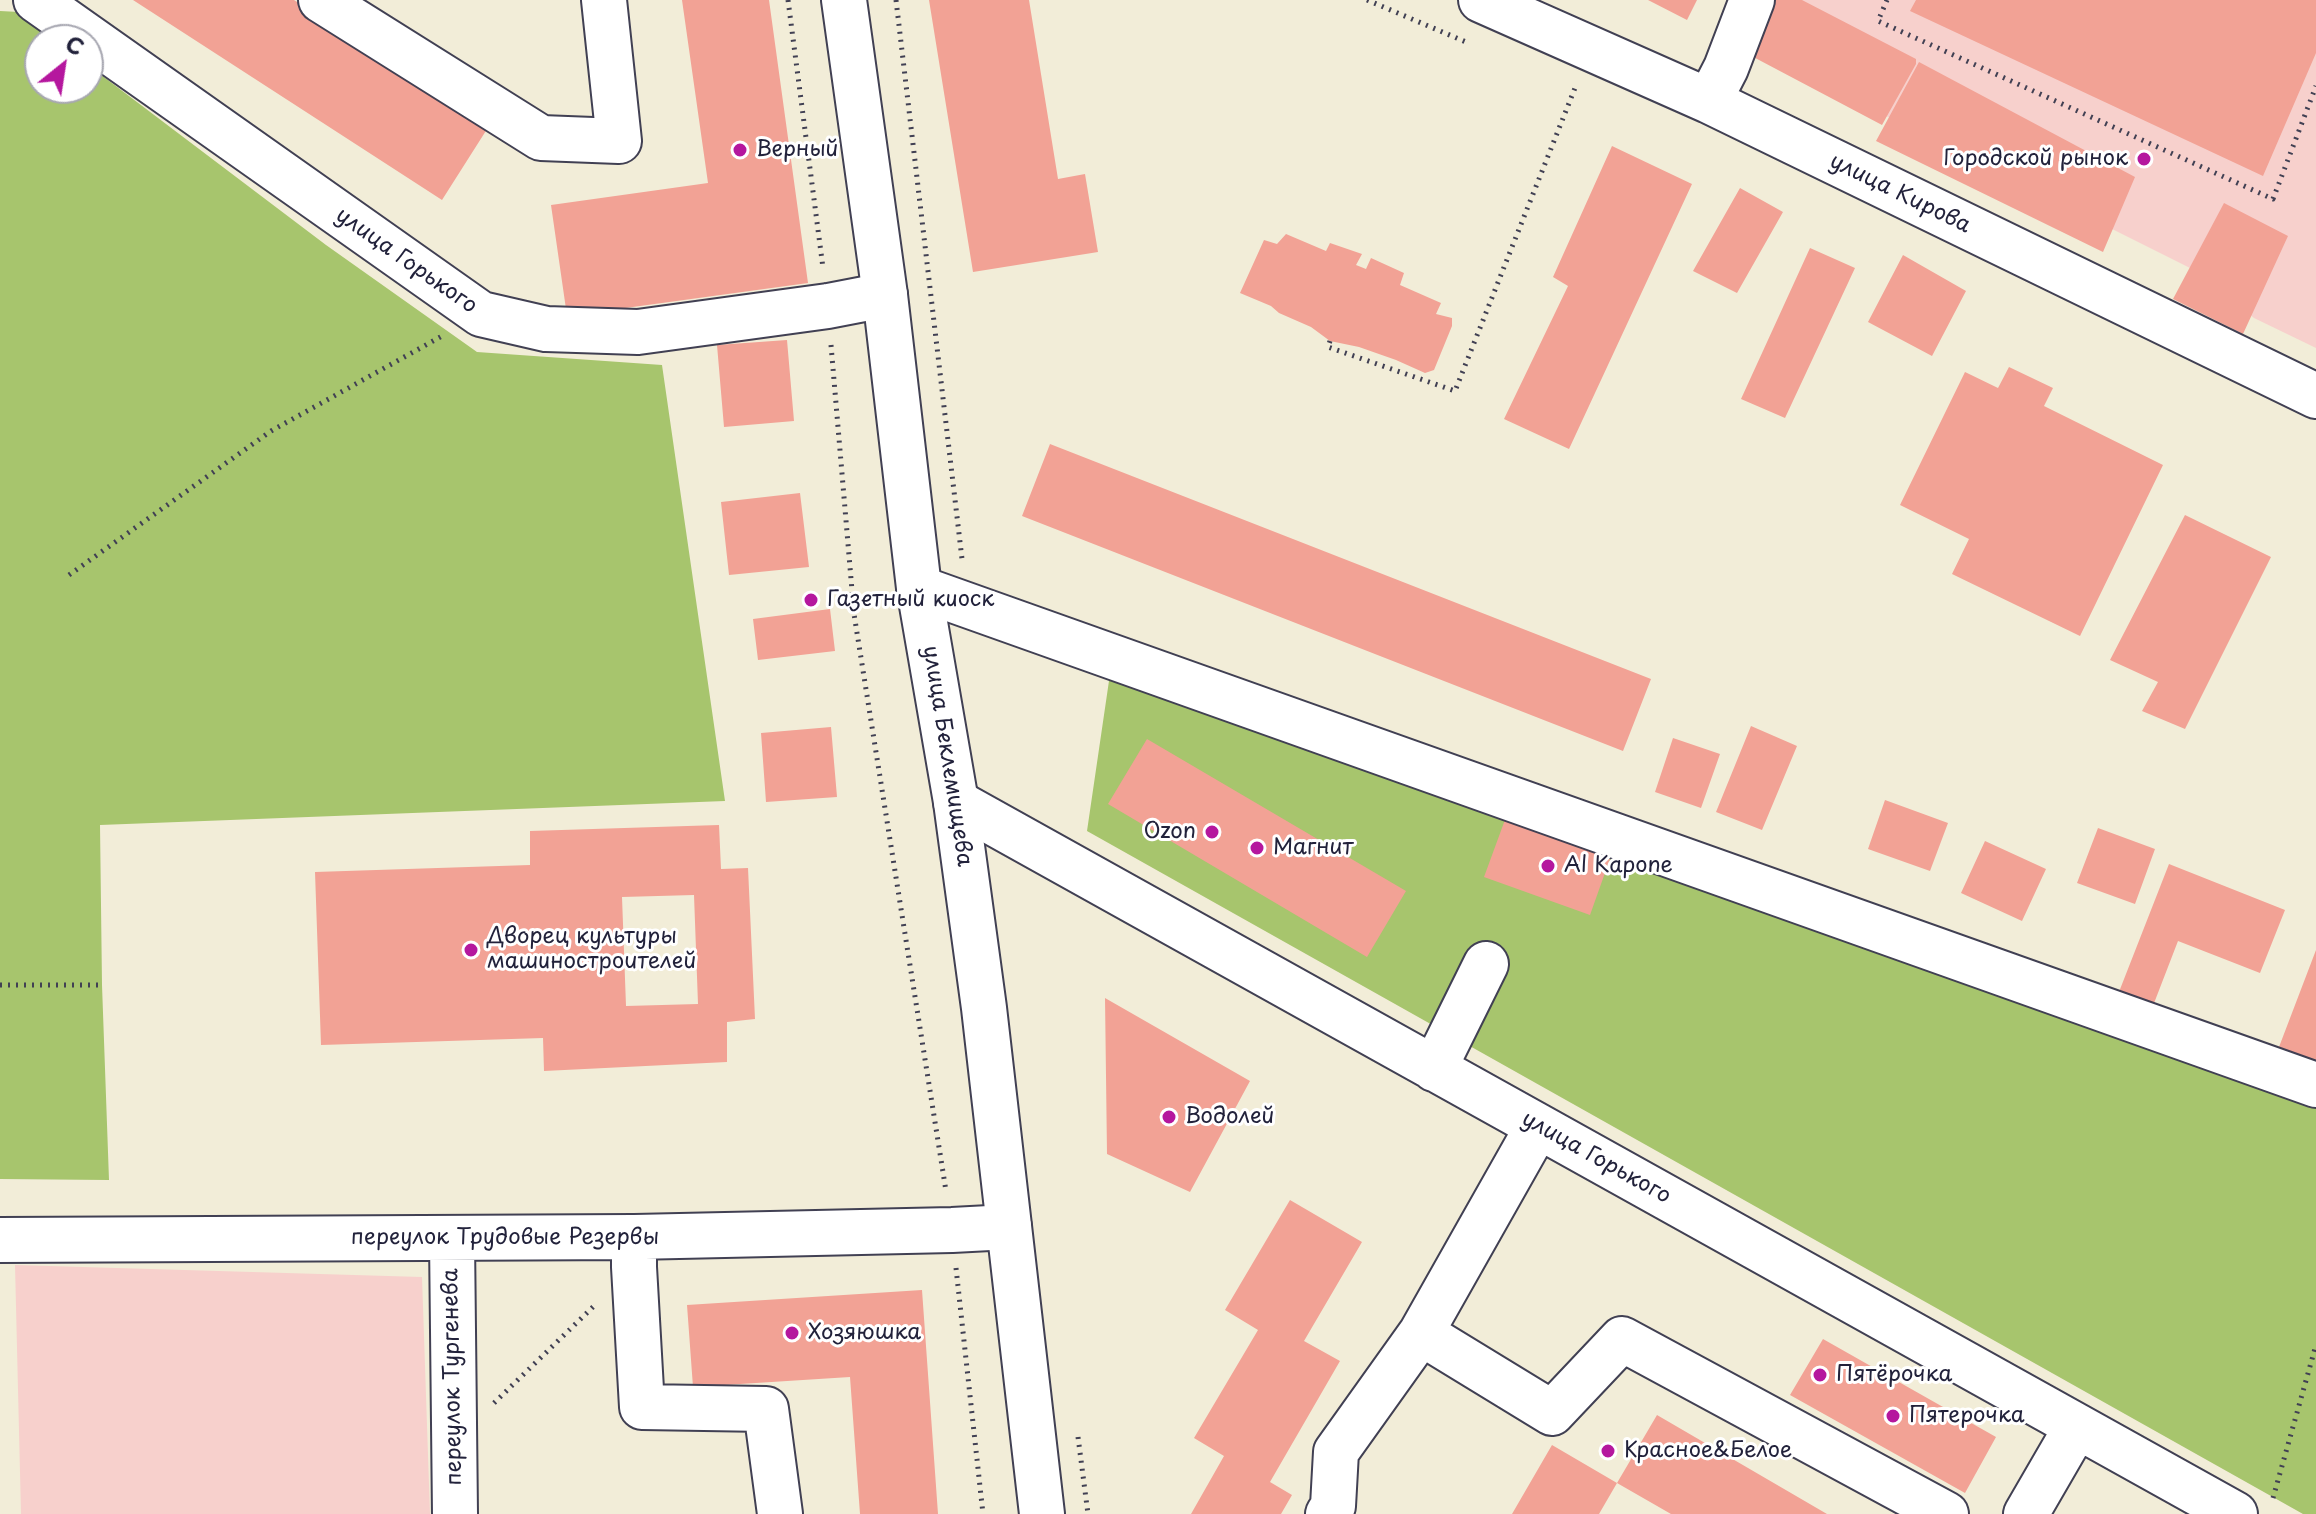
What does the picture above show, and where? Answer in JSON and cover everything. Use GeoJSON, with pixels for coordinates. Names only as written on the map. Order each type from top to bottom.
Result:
{"type":"FeatureCollection","features":[{"type":"Feature","properties":{"kind":"street","name":"улица Горького"},"geometry":{"type":"LineString","coordinates":[[36,0],[481,314],[546,329],[638,332],[828,306],[885,295]]}},
{"type":"Feature","properties":{"kind":"street"},"geometry":{"type":"LineString","coordinates":[[321,0],[541,138],[619,141],[604,0]]}},
{"type":"Feature","properties":{"kind":"street","name":"улица Беклемищева"},"geometry":{"type":"LineString","coordinates":[[844,0],[885,295],[919,588],[956,802],[984,1008],[1042,1514]]}},
{"type":"Feature","properties":{"kind":"street","name":"улица Кирова"},"geometry":{"type":"LineString","coordinates":[[1481,0],[1709,101],[2316,396]]}},
{"type":"Feature","properties":{"kind":"street"},"geometry":{"type":"LineString","coordinates":[[1709,101],[1726,68],[1752,0]]}},
{"type":"Feature","properties":{"kind":"street"},"geometry":{"type":"LineString","coordinates":[[919,588],[2316,1085]]}},
{"type":"Feature","properties":{"kind":"street","name":"улица Горького"},"geometry":{"type":"LineString","coordinates":[[956,802],[2077,1426],[2254,1506]]}},
{"type":"Feature","properties":{"kind":"street"},"geometry":{"type":"LineString","coordinates":[[1434,1069],[1486,964]]}},
{"type":"Feature","properties":{"kind":"street"},"geometry":{"type":"LineString","coordinates":[[1328,1514],[1333,1506],[1336,1452],[1421,1333],[1538,1126]]}},
{"type":"Feature","properties":{"kind":"street","name":"переулок Трудовые Резервы"},"geometry":{"type":"LineString","coordinates":[[0,1240],[452,1239],[634,1252],[1009,1227]]}},
{"type":"Feature","properties":{"kind":"street","name":"переулок Тургенева"},"geometry":{"type":"LineString","coordinates":[[452,1239],[455,1514]]}},
{"type":"Feature","properties":{"kind":"street"},"geometry":{"type":"LineString","coordinates":[[634,1252],[642,1407],[766,1409],[780,1514]]}},
{"type":"Feature","properties":{"kind":"street"},"geometry":{"type":"LineString","coordinates":[[1421,1333],[1552,1413],[1622,1339],[1946,1514]]}},
{"type":"Feature","properties":{"kind":"street"},"geometry":{"type":"LineString","coordinates":[[2026,1514],[2077,1426]]}},
{"type":"Feature","properties":{"kind":"path"},"geometry":{"type":"LineString","coordinates":[[788,0],[828,306],[854,614],[952,1230],[983,1514]]}},
{"type":"Feature","properties":{"kind":"path"},"geometry":{"type":"LineString","coordinates":[[1887,0],[1878,21],[2273,199],[2316,86]]}},
{"type":"Feature","properties":{"kind":"path"},"geometry":{"type":"LineString","coordinates":[[1330,341],[1328,347],[1455,391],[1575,88]]}},
{"type":"Feature","properties":{"kind":"path"},"geometry":{"type":"LineString","coordinates":[[69,575],[271,431],[481,314]]}},
{"type":"Feature","properties":{"kind":"path"},"geometry":{"type":"LineString","coordinates":[[0,985],[102,985]]}},
{"type":"Feature","properties":{"kind":"path"},"geometry":{"type":"LineString","coordinates":[[453,1443],[634,1252]]}},
{"type":"Feature","properties":{"kind":"path"},"geometry":{"type":"LineString","coordinates":[[2254,1506],[2316,1345]]}},
{"type":"Feature","properties":{"kind":"shaded area","name":"Городской рынок"},"geometry":{"type":"Polygon","coordinates":[[[1773,0],[2316,0],[2316,348],[2254,318],[2192,269],[1752,49],[1773,0]]]}},
{"type":"Feature","properties":{"kind":"shaded area"},"geometry":{"type":"Polygon","coordinates":[[[15,1265],[422,1277],[430,1514],[21,1514],[15,1265]]]}},
{"type":"Feature","properties":{"kind":"green space"},"geometry":{"type":"Polygon","coordinates":[[[0,11],[19,12],[34,24],[24,24],[24,104],[104,104],[104,77],[326,245],[477,352],[662,365],[725,801],[100,825],[109,1180],[0,1179],[0,11]]]}},
{"type":"Feature","properties":{"kind":"green space"},"geometry":{"type":"Polygon","coordinates":[[[1110,674],[2316,1103],[2316,1514],[2303,1514],[1087,831],[1110,674]]]}},
{"type":"Feature","properties":{"kind":"building"},"geometry":{"type":"Polygon","coordinates":[[[133,0],[294,0],[489,126],[442,200],[133,0]]]}},
{"type":"Feature","properties":{"kind":"building"},"geometry":{"type":"Polygon","coordinates":[[[682,0],[769,0],[808,283],[567,316],[551,205],[708,183],[682,0]]]}},
{"type":"Feature","properties":{"kind":"building"},"geometry":{"type":"Polygon","coordinates":[[[929,0],[1029,0],[1058,179],[1085,174],[1098,252],[973,272],[929,0]]]}},
{"type":"Feature","properties":{"kind":"building"},"geometry":{"type":"Polygon","coordinates":[[[1648,0],[1697,0],[1687,20],[1648,0]]]}},
{"type":"Feature","properties":{"kind":"building"},"geometry":{"type":"Polygon","coordinates":[[[1764,0],[1802,0],[1916,59],[1882,125],[1742,51],[1764,0]]]}},
{"type":"Feature","properties":{"kind":"building"},"geometry":{"type":"Polygon","coordinates":[[[1916,0],[2316,0],[2316,53],[2263,176],[1910,11],[1916,0]]]}},
{"type":"Feature","properties":{"kind":"building"},"geometry":{"type":"Polygon","coordinates":[[[1919,62],[2135,177],[2103,252],[1876,141],[1919,62]]]}},
{"type":"Feature","properties":{"kind":"building"},"geometry":{"type":"Polygon","coordinates":[[[1612,146],[1692,184],[1569,449],[1504,419],[1568,286],[1553,277],[1612,146]]]}},
{"type":"Feature","properties":{"kind":"building"},"geometry":{"type":"Polygon","coordinates":[[[1740,188],[1783,212],[1737,293],[1693,271],[1740,188]]]}},
{"type":"Feature","properties":{"kind":"building"},"geometry":{"type":"Polygon","coordinates":[[[2224,203],[2288,236],[2243,334],[2173,299],[2224,203]]]}},
{"type":"Feature","properties":{"kind":"building"},"geometry":{"type":"Polygon","coordinates":[[[1286,234],[1326,251],[1330,243],[1362,254],[1356,265],[1366,269],[1371,258],[1404,273],[1400,285],[1441,303],[1436,314],[1452,318],[1452,326],[1434,370],[1425,373],[1359,347],[1330,341],[1311,327],[1240,293],[1264,240],[1277,244],[1286,234]]]}},
{"type":"Feature","properties":{"kind":"building"},"geometry":{"type":"Polygon","coordinates":[[[1810,248],[1855,268],[1785,418],[1741,399],[1810,248]]]}},
{"type":"Feature","properties":{"kind":"building"},"geometry":{"type":"Polygon","coordinates":[[[1903,255],[1966,291],[1932,356],[1868,322],[1903,255]]]}},
{"type":"Feature","properties":{"kind":"building"},"geometry":{"type":"Polygon","coordinates":[[[787,340],[794,421],[724,427],[717,345],[787,340]]]}},
{"type":"Feature","properties":{"kind":"building"},"geometry":{"type":"Polygon","coordinates":[[[2009,367],[2053,388],[2044,406],[2163,465],[2080,636],[1952,574],[1969,539],[1900,505],[1965,372],[1998,388],[2009,367]]]}},
{"type":"Feature","properties":{"kind":"building"},"geometry":{"type":"Polygon","coordinates":[[[1050,444],[1651,679],[1623,751],[1022,516],[1050,444]]]}},
{"type":"Feature","properties":{"kind":"building"},"geometry":{"type":"Polygon","coordinates":[[[800,493],[809,567],[729,575],[721,502],[800,493]]]}},
{"type":"Feature","properties":{"kind":"building"},"geometry":{"type":"Polygon","coordinates":[[[2185,515],[2271,557],[2185,729],[2142,711],[2158,682],[2110,660],[2185,515]]]}},
{"type":"Feature","properties":{"kind":"building"},"geometry":{"type":"Polygon","coordinates":[[[830,609],[835,651],[758,660],[753,619],[830,609]]]}},
{"type":"Feature","properties":{"kind":"building"},"geometry":{"type":"Polygon","coordinates":[[[1751,726],[1797,746],[1762,830],[1716,812],[1751,726]]]}},
{"type":"Feature","properties":{"kind":"building"},"geometry":{"type":"Polygon","coordinates":[[[831,727],[837,797],[766,802],[761,733],[831,727]]]}},
{"type":"Feature","properties":{"kind":"building"},"geometry":{"type":"Polygon","coordinates":[[[1673,738],[1720,754],[1701,808],[1655,792],[1673,738]]]}},
{"type":"Feature","properties":{"kind":"building","name":"Магнит"},"geometry":{"type":"Polygon","coordinates":[[[1147,739],[1406,891],[1367,957],[1108,804],[1147,739]]]}},
{"type":"Feature","properties":{"kind":"building"},"geometry":{"type":"Polygon","coordinates":[[[1885,800],[1948,823],[1930,871],[1868,849],[1885,800]]]}},
{"type":"Feature","properties":{"kind":"building","name":"Al Kapone"},"geometry":{"type":"Polygon","coordinates":[[[1506,817],[1611,856],[1590,915],[1484,877],[1506,817]]]}},
{"type":"Feature","properties":{"kind":"building","name":"Дворец культуры машиностроителей"},"geometry":{"type":"Polygon","coordinates":[[[719,825],[721,869],[748,868],[755,1019],[727,1022],[727,1062],[544,1071],[543,1038],[321,1045],[315,872],[530,865],[530,831],[719,825]],[[694,895],[622,897],[626,1006],[698,1004],[694,895]]]}},
{"type":"Feature","properties":{"kind":"building"},"geometry":{"type":"Polygon","coordinates":[[[2098,828],[2155,849],[2135,904],[2077,883],[2098,828]]]}},
{"type":"Feature","properties":{"kind":"building"},"geometry":{"type":"Polygon","coordinates":[[[1985,841],[2046,869],[2022,921],[1961,893],[1985,841]]]}},
{"type":"Feature","properties":{"kind":"building"},"geometry":{"type":"Polygon","coordinates":[[[2169,864],[2285,910],[2260,973],[2178,941],[2151,1011],[2117,997],[2169,864]]]}},
{"type":"Feature","properties":{"kind":"building"},"geometry":{"type":"Polygon","coordinates":[[[2316,950],[2316,1061],[2279,1047],[2316,950]]]}},
{"type":"Feature","properties":{"kind":"building","name":"Водолей"},"geometry":{"type":"Polygon","coordinates":[[[1105,998],[1250,1081],[1190,1192],[1107,1154],[1105,998]]]}},
{"type":"Feature","properties":{"kind":"building"},"geometry":{"type":"Polygon","coordinates":[[[1290,1200],[1362,1242],[1304,1341],[1340,1361],[1270,1482],[1292,1495],[1281,1514],[1191,1514],[1224,1456],[1194,1438],[1258,1330],[1225,1310],[1290,1200]]]}},
{"type":"Feature","properties":{"kind":"building"},"geometry":{"type":"Polygon","coordinates":[[[922,1290],[938,1514],[860,1514],[850,1377],[693,1387],[687,1305],[922,1290]]]}},
{"type":"Feature","properties":{"kind":"building","name":"Пятерочка"},"geometry":{"type":"Polygon","coordinates":[[[1823,1339],[1996,1437],[1965,1493],[1790,1395],[1823,1339]]]}},
{"type":"Feature","properties":{"kind":"building"},"geometry":{"type":"Polygon","coordinates":[[[1657,1415],[1827,1514],[1671,1514],[1617,1483],[1657,1415]]]}},
{"type":"Feature","properties":{"kind":"building"},"geometry":{"type":"Polygon","coordinates":[[[1552,1445],[1617,1483],[1599,1514],[1512,1514],[1552,1445]]]}},
{"type":"Feature","properties":{"kind":"place","name":"Верный"},"geometry":{"type":"Point","coordinates":[740,150]}},
{"type":"Feature","properties":{"kind":"place","name":"Городской рынок"},"geometry":{"type":"Point","coordinates":[2144,159]}},
{"type":"Feature","properties":{"kind":"place","name":"Газетный киоск"},"geometry":{"type":"Point","coordinates":[811,600]}},
{"type":"Feature","properties":{"kind":"place","name":"Ozon"},"geometry":{"type":"Point","coordinates":[1212,832]}},
{"type":"Feature","properties":{"kind":"place","name":"Магнит"},"geometry":{"type":"Point","coordinates":[1257,848]}},
{"type":"Feature","properties":{"kind":"place","name":"Al Kapone"},"geometry":{"type":"Point","coordinates":[1548,866]}},
{"type":"Feature","properties":{"kind":"place","name":"Дворец культуры машиностроителей"},"geometry":{"type":"Point","coordinates":[471,950]}},
{"type":"Feature","properties":{"kind":"place","name":"Водолей"},"geometry":{"type":"Point","coordinates":[1169,1117]}},
{"type":"Feature","properties":{"kind":"place","name":"Хозяюшка"},"geometry":{"type":"Point","coordinates":[792,1333]}},
{"type":"Feature","properties":{"kind":"place","name":"Пятёрочка"},"geometry":{"type":"Point","coordinates":[1820,1375]}},
{"type":"Feature","properties":{"kind":"place","name":"Пятерочка"},"geometry":{"type":"Point","coordinates":[1893,1416]}},
{"type":"Feature","properties":{"kind":"place","name":"Красное&Белое"},"geometry":{"type":"Point","coordinates":[1608,1451]}}]}
